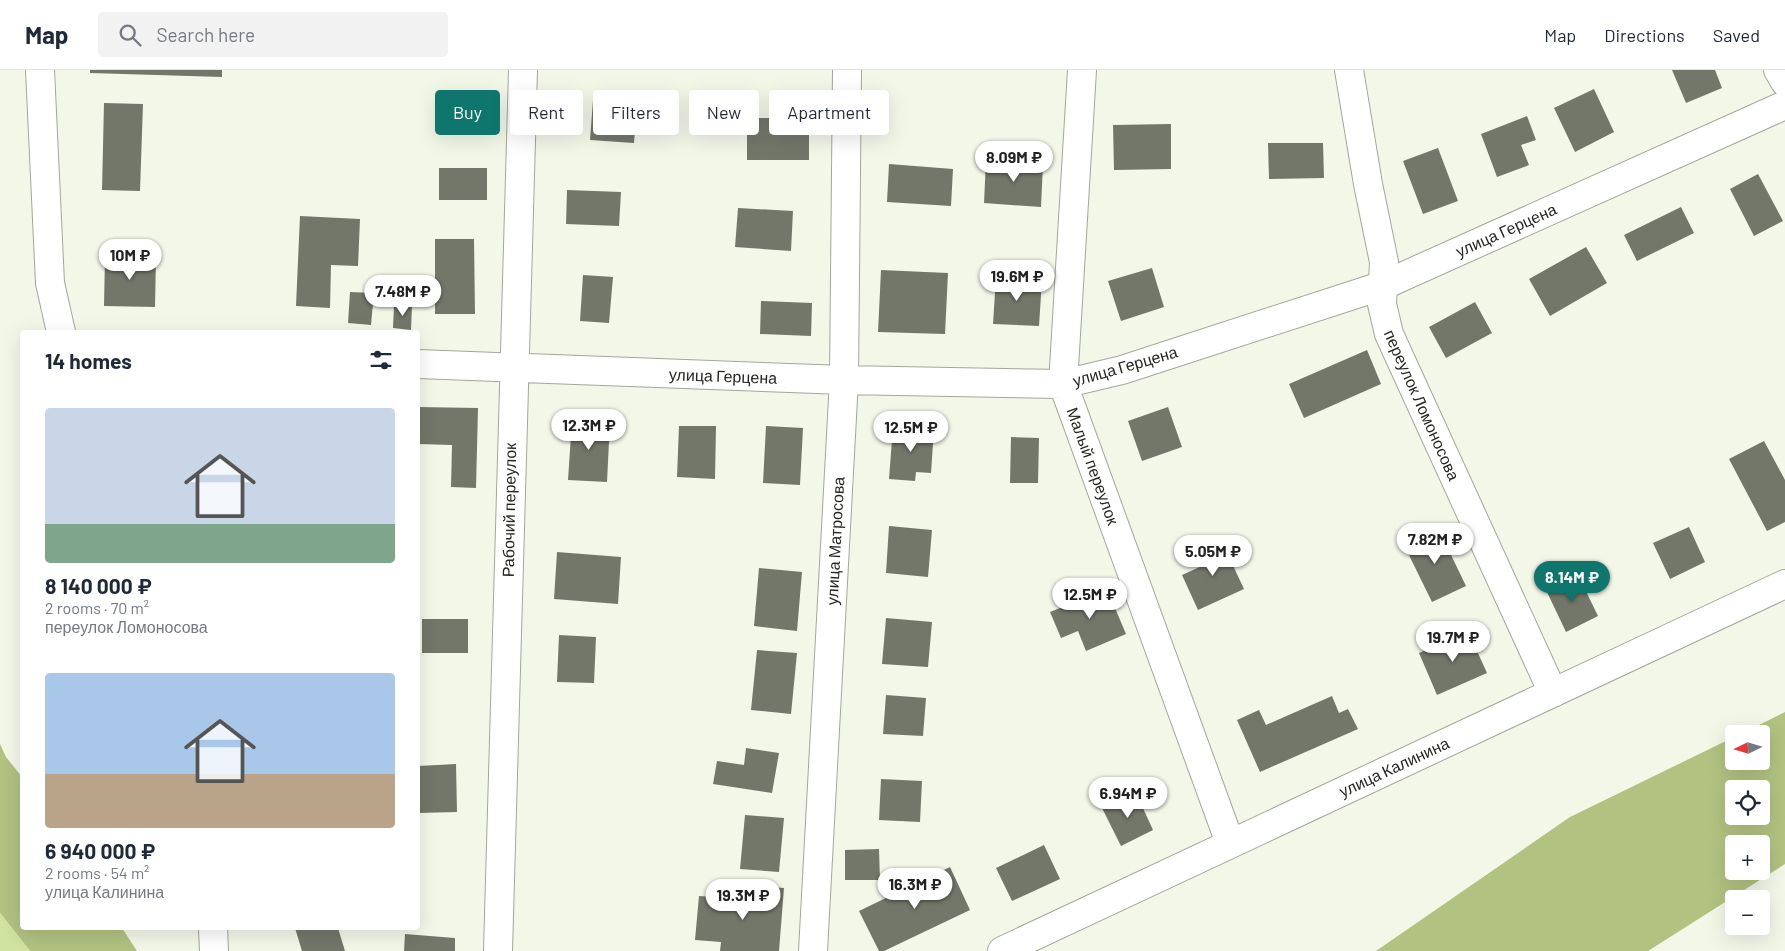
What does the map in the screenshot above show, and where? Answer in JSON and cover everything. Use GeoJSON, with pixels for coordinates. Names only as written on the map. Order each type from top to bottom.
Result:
{"type":"FeatureCollection","features":[{"type":"Feature","properties":{"kind":"street"},"geometry":{"type":"LineString","coordinates":[[40,70],[50,283],[61,330]]}},
{"type":"Feature","properties":{"kind":"street","name":"Рабочий переулок"},"geometry":{"type":"LineString","coordinates":[[498,951],[513,368],[523,70]]}},
{"type":"Feature","properties":{"kind":"street","name":"улица Матросова"},"geometry":{"type":"LineString","coordinates":[[814,951],[844,380],[847,70]]}},
{"type":"Feature","properties":{"kind":"street","name":"Малый переулок"},"geometry":{"type":"LineString","coordinates":[[1082,70],[1063,384],[1230,843]]}},
{"type":"Feature","properties":{"kind":"street","name":"переулок Ломоносова"},"geometry":{"type":"LineString","coordinates":[[1349,70],[1368,184],[1384,262],[1382,304],[1389,334],[1553,693]]}},
{"type":"Feature","properties":{"kind":"street"},"geometry":{"type":"LineString","coordinates":[[1778,70],[1785,82]]}},
{"type":"Feature","properties":{"kind":"street","name":"улица Герцена"},"geometry":{"type":"LineString","coordinates":[[420,364],[844,380],[1063,384],[1122,370],[1384,285],[1785,105]]}},
{"type":"Feature","properties":{"kind":"street","name":"улица Калинина"},"geometry":{"type":"LineString","coordinates":[[1002,951],[1785,584]]}},
{"type":"Feature","properties":{"kind":"street"},"geometry":{"type":"LineString","coordinates":[[213,930],[214,951]]}},
{"type":"Feature","properties":{"kind":"shaded area"},"geometry":{"type":"Polygon","coordinates":[[[1785,712],[1785,864],[1770,874],[1770,835],[1725,835],[1725,880],[1760,880],[1744,890],[1725,890],[1725,902],[1648,951],[1376,951],[1570,817],[1725,741],[1725,770],[1770,770],[1770,725],[1759,725],[1785,712]]]}},
{"type":"Feature","properties":{"kind":"shaded area"},"geometry":{"type":"Polygon","coordinates":[[[0,744],[6,757],[20,774],[20,930],[123,930],[137,951],[30,951],[0,913],[0,744]]]}},
{"type":"Feature","properties":{"kind":"shaded area"},"geometry":{"type":"Polygon","coordinates":[[[0,913],[30,951],[0,951],[0,913]]]}},
{"type":"Feature","properties":{"kind":"building"},"geometry":{"type":"Polygon","coordinates":[[[90,70],[222,70],[222,77],[90,73],[90,70]]]}},
{"type":"Feature","properties":{"kind":"building"},"geometry":{"type":"Polygon","coordinates":[[[1672,70],[1715,70],[1722,88],[1686,103],[1672,70]]]}},
{"type":"Feature","properties":{"kind":"building"},"geometry":{"type":"Polygon","coordinates":[[[1594,89],[1614,132],[1575,152],[1554,108],[1594,89]]]}},
{"type":"Feature","properties":{"kind":"building"},"geometry":{"type":"Polygon","coordinates":[[[593,100],[593,135],[635,135],[634,143],[590,140],[593,100]]]}},
{"type":"Feature","properties":{"kind":"building"},"geometry":{"type":"Polygon","coordinates":[[[104,103],[143,104],[140,191],[102,190],[104,103]]]}},
{"type":"Feature","properties":{"kind":"building"},"geometry":{"type":"Polygon","coordinates":[[[1527,116],[1536,140],[1521,145],[1529,165],[1497,177],[1481,134],[1527,116]]]}},
{"type":"Feature","properties":{"kind":"building"},"geometry":{"type":"Polygon","coordinates":[[[759,118],[769,118],[769,135],[809,135],[809,160],[747,160],[747,135],[759,135],[759,118]]]}},
{"type":"Feature","properties":{"kind":"building"},"geometry":{"type":"Polygon","coordinates":[[[1171,124],[1171,169],[1114,170],[1113,125],[1171,124]]]}},
{"type":"Feature","properties":{"kind":"building"},"geometry":{"type":"Polygon","coordinates":[[[1268,143],[1323,143],[1324,178],[1269,179],[1268,143]]]}},
{"type":"Feature","properties":{"kind":"building"},"geometry":{"type":"Polygon","coordinates":[[[1438,148],[1458,201],[1423,214],[1403,161],[1438,148]]]}},
{"type":"Feature","properties":{"kind":"building"},"geometry":{"type":"Polygon","coordinates":[[[986,160],[1043,164],[1041,207],[984,203],[986,160]]]}},
{"type":"Feature","properties":{"kind":"building"},"geometry":{"type":"Polygon","coordinates":[[[889,164],[953,169],[951,206],[887,202],[889,164]]]}},
{"type":"Feature","properties":{"kind":"building"},"geometry":{"type":"Polygon","coordinates":[[[439,168],[487,168],[487,200],[439,200],[439,168]]]}},
{"type":"Feature","properties":{"kind":"building"},"geometry":{"type":"Polygon","coordinates":[[[1758,174],[1783,221],[1754,236],[1730,189],[1758,174]]]}},
{"type":"Feature","properties":{"kind":"building"},"geometry":{"type":"Polygon","coordinates":[[[567,190],[621,192],[619,226],[566,224],[567,190]]]}},
{"type":"Feature","properties":{"kind":"building"},"geometry":{"type":"Polygon","coordinates":[[[1681,207],[1694,233],[1637,261],[1624,235],[1681,207]]]}},
{"type":"Feature","properties":{"kind":"building"},"geometry":{"type":"Polygon","coordinates":[[[738,208],[793,211],[791,251],[735,247],[738,208]]]}},
{"type":"Feature","properties":{"kind":"building"},"geometry":{"type":"Polygon","coordinates":[[[300,216],[360,219],[358,266],[331,265],[330,308],[296,306],[300,216]]]}},
{"type":"Feature","properties":{"kind":"building"},"geometry":{"type":"Polygon","coordinates":[[[435,239],[474,239],[475,314],[435,314],[435,239]]]}},
{"type":"Feature","properties":{"kind":"building"},"geometry":{"type":"Polygon","coordinates":[[[1586,247],[1607,283],[1550,316],[1529,279],[1586,247]]]}},
{"type":"Feature","properties":{"kind":"building"},"geometry":{"type":"Polygon","coordinates":[[[105,255],[156,256],[155,307],[104,306],[105,255]]]}},
{"type":"Feature","properties":{"kind":"building"},"geometry":{"type":"Polygon","coordinates":[[[1152,268],[1164,307],[1121,321],[1108,281],[1152,268]]]}},
{"type":"Feature","properties":{"kind":"building"},"geometry":{"type":"Polygon","coordinates":[[[881,270],[948,273],[945,334],[878,332],[881,270]]]}},
{"type":"Feature","properties":{"kind":"building"},"geometry":{"type":"Polygon","coordinates":[[[583,275],[613,277],[609,323],[580,321],[583,275]]]}},
{"type":"Feature","properties":{"kind":"building"},"geometry":{"type":"Polygon","coordinates":[[[996,277],[1042,280],[1039,326],[993,324],[996,277]]]}},
{"type":"Feature","properties":{"kind":"building"},"geometry":{"type":"Polygon","coordinates":[[[350,292],[374,293],[371,325],[348,323],[350,292]]]}},
{"type":"Feature","properties":{"kind":"building"},"geometry":{"type":"Polygon","coordinates":[[[761,301],[812,303],[811,336],[760,334],[761,301]]]}},
{"type":"Feature","properties":{"kind":"building"},"geometry":{"type":"Polygon","coordinates":[[[1475,302],[1492,333],[1446,358],[1429,327],[1475,302]]]}},
{"type":"Feature","properties":{"kind":"building"},"geometry":{"type":"Polygon","coordinates":[[[394,305],[412,306],[411,330],[393,328],[394,305]]]}},
{"type":"Feature","properties":{"kind":"building"},"geometry":{"type":"Polygon","coordinates":[[[1367,350],[1381,384],[1304,418],[1289,384],[1367,350]]]}},
{"type":"Feature","properties":{"kind":"building"},"geometry":{"type":"Polygon","coordinates":[[[420,407],[478,408],[476,488],[451,487],[452,445],[420,444],[420,407]]]}},
{"type":"Feature","properties":{"kind":"building"},"geometry":{"type":"Polygon","coordinates":[[[1168,407],[1182,447],[1142,461],[1128,421],[1168,407]]]}},
{"type":"Feature","properties":{"kind":"building"},"geometry":{"type":"Polygon","coordinates":[[[572,420],[610,422],[607,482],[568,480],[572,420]]]}},
{"type":"Feature","properties":{"kind":"building"},"geometry":{"type":"Polygon","coordinates":[[[679,426],[716,426],[715,479],[677,477],[679,426]]]}},
{"type":"Feature","properties":{"kind":"building"},"geometry":{"type":"Polygon","coordinates":[[[766,426],[803,428],[800,485],[763,483],[766,426]]]}},
{"type":"Feature","properties":{"kind":"building"},"geometry":{"type":"Polygon","coordinates":[[[893,426],[934,429],[931,473],[916,472],[915,481],[889,479],[893,426]]]}},
{"type":"Feature","properties":{"kind":"building"},"geometry":{"type":"Polygon","coordinates":[[[1011,437],[1039,438],[1038,483],[1010,483],[1011,437]]]}},
{"type":"Feature","properties":{"kind":"building"},"geometry":{"type":"Polygon","coordinates":[[[1764,441],[1785,480],[1785,522],[1767,531],[1729,459],[1764,441]]]}},
{"type":"Feature","properties":{"kind":"building"},"geometry":{"type":"Polygon","coordinates":[[[889,526],[932,530],[928,577],[886,573],[889,526]]]}},
{"type":"Feature","properties":{"kind":"building"},"geometry":{"type":"Polygon","coordinates":[[[1689,527],[1705,562],[1670,579],[1653,543],[1689,527]]]}},
{"type":"Feature","properties":{"kind":"building"},"geometry":{"type":"Polygon","coordinates":[[[1438,528],[1466,586],[1432,602],[1404,545],[1438,528]]]}},
{"type":"Feature","properties":{"kind":"building"},"geometry":{"type":"Polygon","coordinates":[[[1221,540],[1244,589],[1198,610],[1182,575],[1204,565],[1198,551],[1221,540]]]}},
{"type":"Feature","properties":{"kind":"building"},"geometry":{"type":"Polygon","coordinates":[[[557,552],[621,557],[618,604],[554,599],[557,552]]]}},
{"type":"Feature","properties":{"kind":"building"},"geometry":{"type":"Polygon","coordinates":[[[759,568],[802,572],[797,631],[754,626],[759,568]]]}},
{"type":"Feature","properties":{"kind":"building"},"geometry":{"type":"Polygon","coordinates":[[[1578,575],[1598,616],[1566,632],[1546,590],[1578,575]]]}},
{"type":"Feature","properties":{"kind":"building"},"geometry":{"type":"Polygon","coordinates":[[[1107,589],[1126,634],[1086,651],[1078,631],[1061,638],[1050,612],[1107,589]]]}},
{"type":"Feature","properties":{"kind":"building"},"geometry":{"type":"Polygon","coordinates":[[[886,618],[932,622],[928,667],[882,664],[886,618]]]}},
{"type":"Feature","properties":{"kind":"building"},"geometry":{"type":"Polygon","coordinates":[[[422,619],[468,619],[468,653],[422,653],[422,619]]]}},
{"type":"Feature","properties":{"kind":"building"},"geometry":{"type":"Polygon","coordinates":[[[1468,631],[1487,673],[1437,695],[1419,653],[1468,631]]]}},
{"type":"Feature","properties":{"kind":"building"},"geometry":{"type":"Polygon","coordinates":[[[559,635],[596,637],[594,683],[557,682],[559,635]]]}},
{"type":"Feature","properties":{"kind":"building"},"geometry":{"type":"Polygon","coordinates":[[[757,650],[797,653],[791,714],[751,710],[757,650]]]}},
{"type":"Feature","properties":{"kind":"building"},"geometry":{"type":"Polygon","coordinates":[[[886,695],[926,698],[923,736],[883,734],[886,695]]]}},
{"type":"Feature","properties":{"kind":"building"},"geometry":{"type":"Polygon","coordinates":[[[1332,696],[1339,713],[1348,709],[1358,729],[1260,772],[1237,720],[1259,710],[1266,725],[1332,696]]]}},
{"type":"Feature","properties":{"kind":"building"},"geometry":{"type":"Polygon","coordinates":[[[746,748],[779,753],[772,793],[713,784],[717,761],[744,765],[746,748]]]}},
{"type":"Feature","properties":{"kind":"building"},"geometry":{"type":"Polygon","coordinates":[[[456,764],[457,812],[420,813],[420,766],[456,764]]]}},
{"type":"Feature","properties":{"kind":"building"},"geometry":{"type":"Polygon","coordinates":[[[881,779],[922,781],[920,822],[879,820],[881,779]]]}},
{"type":"Feature","properties":{"kind":"building"},"geometry":{"type":"Polygon","coordinates":[[[1136,793],[1153,830],[1121,846],[1102,808],[1136,793]]]}},
{"type":"Feature","properties":{"kind":"building"},"geometry":{"type":"Polygon","coordinates":[[[745,815],[784,818],[779,872],[740,869],[745,815]]]}},
{"type":"Feature","properties":{"kind":"building"},"geometry":{"type":"Polygon","coordinates":[[[1044,845],[1060,879],[1012,901],[996,868],[1044,845]]]}},
{"type":"Feature","properties":{"kind":"building"},"geometry":{"type":"Polygon","coordinates":[[[879,849],[880,880],[845,880],[845,850],[879,849]]]}},
{"type":"Feature","properties":{"kind":"building"},"geometry":{"type":"Polygon","coordinates":[[[950,867],[970,910],[884,951],[879,951],[859,911],[950,867]]]}},
{"type":"Feature","properties":{"kind":"building"},"geometry":{"type":"Polygon","coordinates":[[[754,886],[784,888],[779,951],[720,951],[721,942],[695,940],[699,896],[752,900],[754,886]]]}},
{"type":"Feature","properties":{"kind":"building"},"geometry":{"type":"Polygon","coordinates":[[[296,930],[339,930],[345,951],[302,951],[296,930]]]}},
{"type":"Feature","properties":{"kind":"building"},"geometry":{"type":"Polygon","coordinates":[[[405,934],[455,938],[455,951],[404,951],[405,934]]]}}]}
